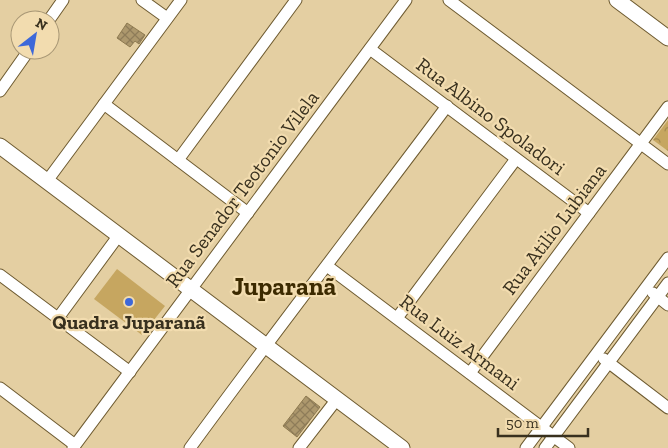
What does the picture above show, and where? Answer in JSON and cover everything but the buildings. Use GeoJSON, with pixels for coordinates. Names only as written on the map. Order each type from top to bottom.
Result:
{"type":"FeatureCollection","features":[{"type":"Feature","properties":{"kind":"street"},"geometry":{"type":"LineString","coordinates":[[142,0],[167,18]]}},
{"type":"Feature","properties":{"kind":"street"},"geometry":{"type":"LineString","coordinates":[[46,181],[181,0]]}},
{"type":"Feature","properties":{"kind":"street"},"geometry":{"type":"LineString","coordinates":[[178,160],[296,0]]}},
{"type":"Feature","properties":{"kind":"street","name":"Rua Senador Teotonio Vilela"},"geometry":{"type":"LineString","coordinates":[[74,447],[406,0]]}},
{"type":"Feature","properties":{"kind":"street"},"geometry":{"type":"LineString","coordinates":[[449,0],[668,164]]}},
{"type":"Feature","properties":{"kind":"street"},"geometry":{"type":"LineString","coordinates":[[617,0],[668,38]]}},
{"type":"Feature","properties":{"kind":"street","name":"Rua Albino Spoladori"},"geometry":{"type":"LineString","coordinates":[[370,49],[589,213]]}},
{"type":"Feature","properties":{"kind":"street"},"geometry":{"type":"LineString","coordinates":[[0,91],[22,60]]}},
{"type":"Feature","properties":{"kind":"street"},"geometry":{"type":"LineString","coordinates":[[104,104],[248,213]]}},
{"type":"Feature","properties":{"kind":"street"},"geometry":{"type":"LineString","coordinates":[[190,448],[265,345],[447,106]]}},
{"type":"Feature","properties":{"kind":"street","name":"Rua Atilio Lubiana"},"geometry":{"type":"LineString","coordinates":[[470,373],[668,107]]}},
{"type":"Feature","properties":{"kind":"street"},"geometry":{"type":"LineString","coordinates":[[0,146],[402,448]]}},
{"type":"Feature","properties":{"kind":"street"},"geometry":{"type":"LineString","coordinates":[[397,318],[516,158]]}},
{"type":"Feature","properties":{"kind":"street"},"geometry":{"type":"LineString","coordinates":[[58,318],[119,235]]}},
{"type":"Feature","properties":{"kind":"street"},"geometry":{"type":"LineString","coordinates":[[526,448],[668,258]]}},
{"type":"Feature","properties":{"kind":"street","name":"Rua Luiz Armani"},"geometry":{"type":"LineString","coordinates":[[327,266],[569,448]]}},
{"type":"Feature","properties":{"kind":"street"},"geometry":{"type":"LineString","coordinates":[[0,274],[130,372]]}},
{"type":"Feature","properties":{"kind":"street"},"geometry":{"type":"LineString","coordinates":[[545,448],[668,283]]}},
{"type":"Feature","properties":{"kind":"street"},"geometry":{"type":"LineString","coordinates":[[646,288],[668,305]]}},
{"type":"Feature","properties":{"kind":"street"},"geometry":{"type":"LineString","coordinates":[[596,354],[668,408]]}},
{"type":"Feature","properties":{"kind":"street"},"geometry":{"type":"LineString","coordinates":[[0,388],[74,447]]}},
{"type":"Feature","properties":{"kind":"street"},"geometry":{"type":"LineString","coordinates":[[300,448],[336,399]]}},
{"type":"Feature","properties":{"kind":"green space"},"geometry":{"type":"Polygon","coordinates":[[[668,120],[668,151],[653,140],[668,120]]]}},
{"type":"Feature","properties":{"kind":"green space","name":"Quadra Juparanã"},"geometry":{"type":"Polygon","coordinates":[[[117,269],[165,306],[142,335],[94,299],[117,269]]]}},
{"type":"Feature","properties":{"kind":"place","name":"Quadra Juparanã"},"geometry":{"type":"Point","coordinates":[129,302]}},
{"type":"Feature","properties":{"kind":"district","name":"Juparanã"},"geometry":{"type":"Point","coordinates":[284,286]}}]}
